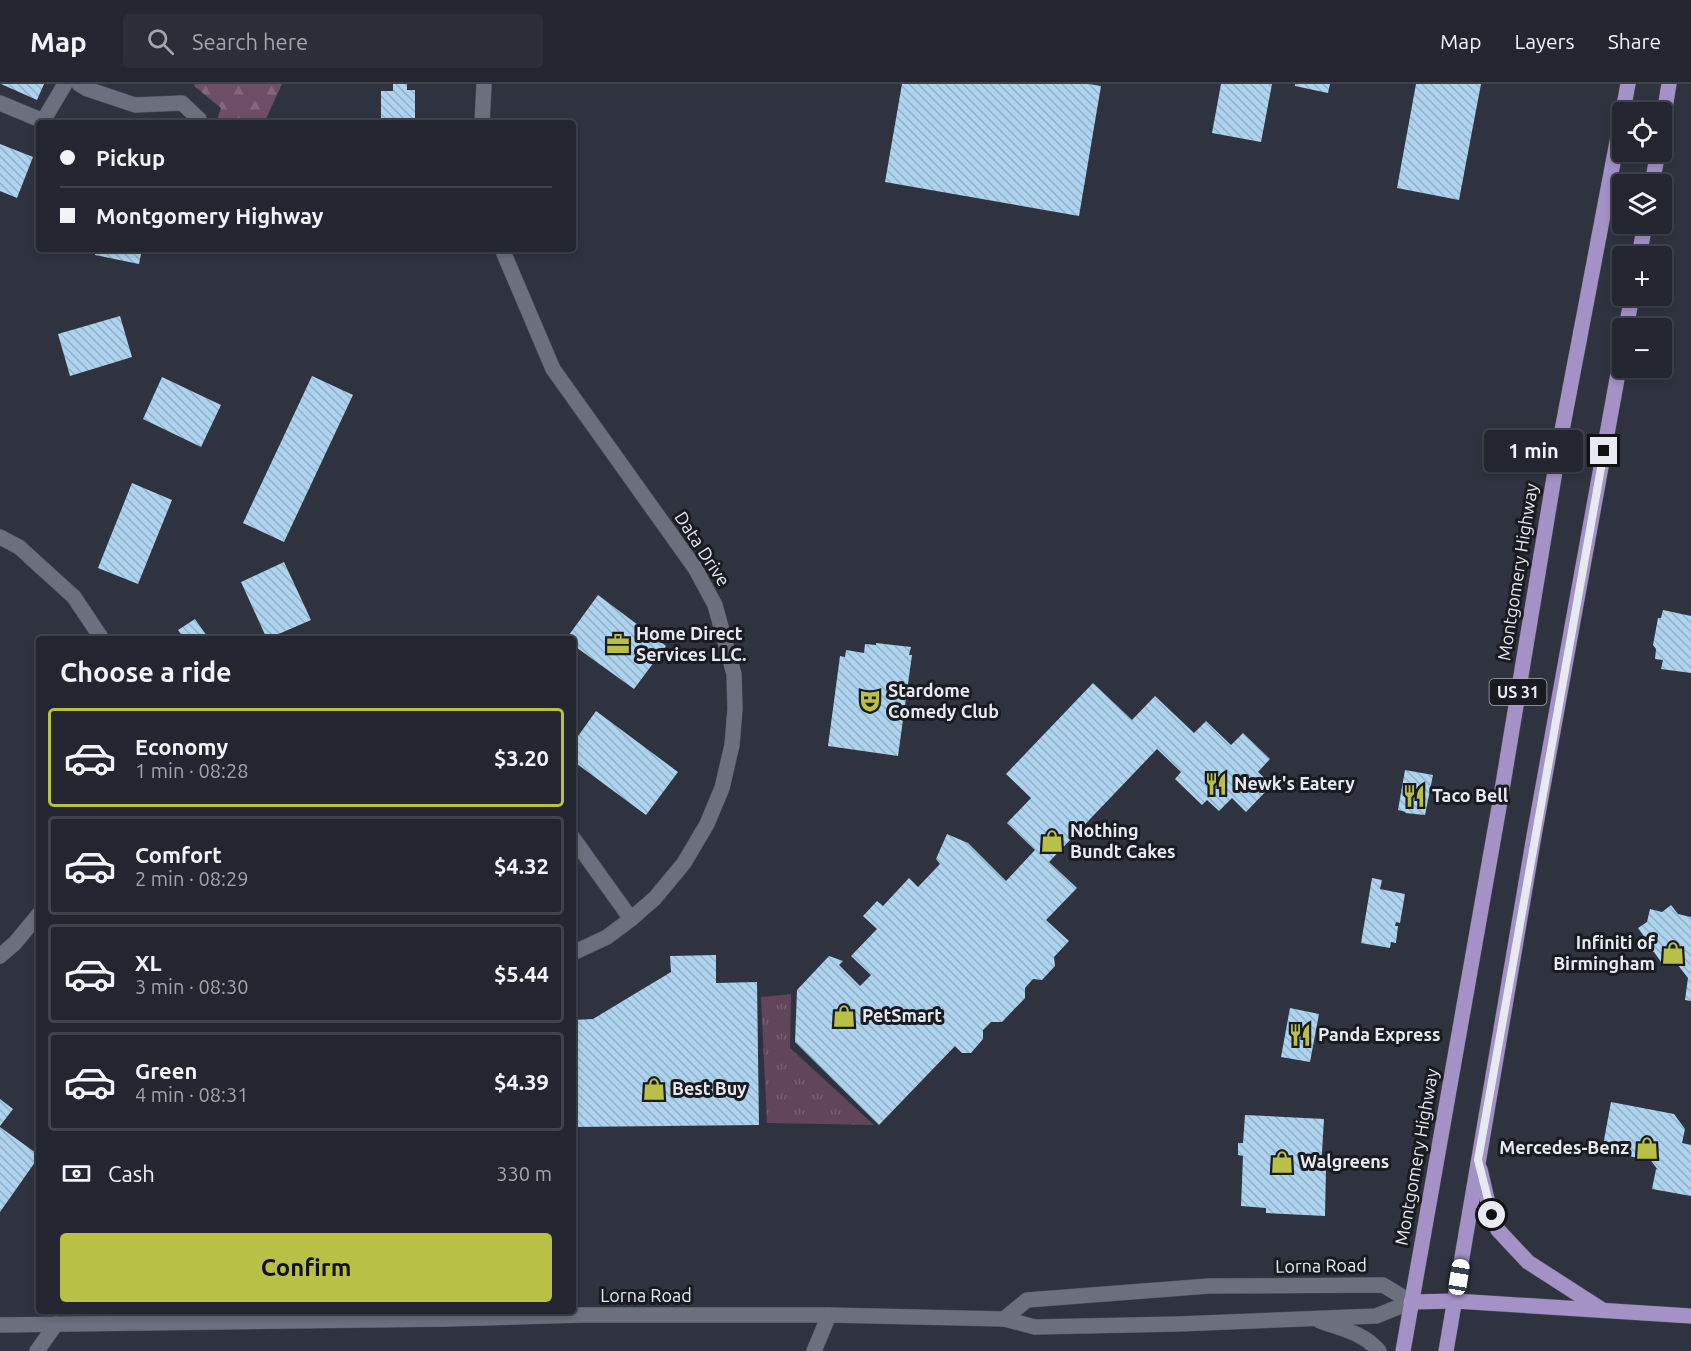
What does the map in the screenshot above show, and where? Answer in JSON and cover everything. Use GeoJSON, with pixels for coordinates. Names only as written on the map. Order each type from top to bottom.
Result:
{"type":"FeatureCollection","features":[{"type":"Feature","properties":{"kind":"main road","name":"Montgomery Highway"},"geometry":{"type":"LineString","coordinates":[[1403,1351],[1501,796],[1560,441],[1628,84]]}},
{"type":"Feature","properties":{"kind":"main road"},"geometry":{"type":"LineString","coordinates":[[1667,102],[1670,84]]}},
{"type":"Feature","properties":{"kind":"main road","name":"US 31"},"geometry":{"type":"LineString","coordinates":[[1446,1351],[1617,378]]}},
{"type":"Feature","properties":{"kind":"main road"},"geometry":{"type":"LineString","coordinates":[[1478,1160],[1487,1199],[1498,1230],[1528,1262],[1604,1311]]}},
{"type":"Feature","properties":{"kind":"main road"},"geometry":{"type":"LineString","coordinates":[[1411,1302],[1455,1300],[1691,1316]]}},
{"type":"Feature","properties":{"kind":"street"},"geometry":{"type":"LineString","coordinates":[[47,120],[65,84]]}},
{"type":"Feature","properties":{"kind":"street"},"geometry":{"type":"LineString","coordinates":[[79,84],[87,89],[135,105],[182,103],[199,120]]}},
{"type":"Feature","properties":{"kind":"street"},"geometry":{"type":"LineString","coordinates":[[482,120],[484,84]]}},
{"type":"Feature","properties":{"kind":"street"},"geometry":{"type":"LineString","coordinates":[[0,103],[41,120]]}},
{"type":"Feature","properties":{"kind":"street","name":"Data Drive"},"geometry":{"type":"LineString","coordinates":[[503,252],[553,369],[695,568],[715,605],[734,674],[735,709],[732,745],[722,788],[707,824],[684,863],[655,898],[607,937],[576,952]]}},
{"type":"Feature","properties":{"kind":"street"},"geometry":{"type":"LineString","coordinates":[[0,537],[18,547],[74,597],[100,636]]}},
{"type":"Feature","properties":{"kind":"street"},"geometry":{"type":"LineString","coordinates":[[576,842],[632,919]]}},
{"type":"Feature","properties":{"kind":"street"},"geometry":{"type":"LineString","coordinates":[[0,956],[15,943],[36,918]]}},
{"type":"Feature","properties":{"kind":"street","name":"Lorna Road"},"geometry":{"type":"LineString","coordinates":[[1004,1319],[1028,1300],[1209,1286],[1383,1285],[1411,1302]]}},
{"type":"Feature","properties":{"kind":"street","name":"Lorna Road"},"geometry":{"type":"LineString","coordinates":[[0,1324],[314,1316],[829,1315],[1004,1319],[1035,1327],[1376,1316],[1411,1302]]}},
{"type":"Feature","properties":{"kind":"street"},"geometry":{"type":"LineString","coordinates":[[814,1351],[829,1315]]}},
{"type":"Feature","properties":{"kind":"street"},"geometry":{"type":"LineString","coordinates":[[1312,1318],[1358,1334],[1371,1341],[1379,1351]]}},
{"type":"Feature","properties":{"kind":"street"},"geometry":{"type":"LineString","coordinates":[[37,1351],[56,1324]]}},
{"type":"Feature","properties":{"kind":"green space"},"geometry":{"type":"Polygon","coordinates":[[[195,84],[282,84],[265,120],[217,120],[221,108],[194,86],[195,84]]]}},
{"type":"Feature","properties":{"kind":"green space"},"geometry":{"type":"Polygon","coordinates":[[[791,994],[790,1048],[874,1125],[767,1123],[761,997],[791,994]]]}},
{"type":"Feature","properties":{"kind":"building"},"geometry":{"type":"Polygon","coordinates":[[[1,84],[44,84],[37,100],[1,84]]]}},
{"type":"Feature","properties":{"kind":"building"},"geometry":{"type":"Polygon","coordinates":[[[393,84],[407,84],[407,90],[415,90],[415,120],[381,120],[381,91],[393,91],[393,84]]]}},
{"type":"Feature","properties":{"kind":"building"},"geometry":{"type":"Polygon","coordinates":[[[902,84],[1089,84],[1101,86],[1079,216],[885,182],[902,84]]]}},
{"type":"Feature","properties":{"kind":"building"},"geometry":{"type":"Polygon","coordinates":[[[1221,84],[1272,84],[1261,142],[1212,133],[1221,84]]]}},
{"type":"Feature","properties":{"kind":"building"},"geometry":{"type":"Polygon","coordinates":[[[1295,84],[1330,84],[1328,93],[1295,86],[1295,84]]]}},
{"type":"Feature","properties":{"kind":"building"},"geometry":{"type":"Polygon","coordinates":[[[1416,84],[1481,84],[1459,200],[1397,188],[1416,84]]]}},
{"type":"Feature","properties":{"kind":"building"},"geometry":{"type":"Polygon","coordinates":[[[0,144],[33,157],[17,198],[0,191],[0,144]]]}},
{"type":"Feature","properties":{"kind":"building"},"geometry":{"type":"Polygon","coordinates":[[[96,252],[141,252],[139,264],[95,255],[96,252]]]}},
{"type":"Feature","properties":{"kind":"building"},"geometry":{"type":"Polygon","coordinates":[[[120,316],[132,357],[70,376],[58,334],[120,316]]]}},
{"type":"Feature","properties":{"kind":"building"},"geometry":{"type":"Polygon","coordinates":[[[312,376],[353,395],[284,542],[243,523],[312,376]]]}},
{"type":"Feature","properties":{"kind":"building"},"geometry":{"type":"Polygon","coordinates":[[[162,377],[221,405],[201,447],[143,419],[162,377]]]}},
{"type":"Feature","properties":{"kind":"building"},"geometry":{"type":"Polygon","coordinates":[[[132,483],[172,500],[138,584],[98,568],[132,483]]]}},
{"type":"Feature","properties":{"kind":"building"},"geometry":{"type":"Polygon","coordinates":[[[284,562],[311,620],[274,636],[266,636],[241,582],[284,562]]]}},
{"type":"Feature","properties":{"kind":"building"},"geometry":{"type":"Polygon","coordinates":[[[598,595],[666,646],[634,689],[576,647],[576,636],[568,636],[598,595]]]}},
{"type":"Feature","properties":{"kind":"building"},"geometry":{"type":"Polygon","coordinates":[[[1663,610],[1691,616],[1691,673],[1661,669],[1663,660],[1655,659],[1656,649],[1653,645],[1658,618],[1661,618],[1663,610]]]}},
{"type":"Feature","properties":{"kind":"building"},"geometry":{"type":"Polygon","coordinates":[[[195,619],[207,636],[182,636],[178,630],[195,619]]]}},
{"type":"Feature","properties":{"kind":"building","name":"Stardome Comedy Club"},"geometry":{"type":"Polygon","coordinates":[[[876,643],[911,647],[909,655],[912,655],[898,756],[828,746],[840,656],[845,657],[846,650],[864,653],[865,644],[876,645],[876,643]]]}},
{"type":"Feature","properties":{"kind":"building"},"geometry":{"type":"Polygon","coordinates":[[[1093,683],[1132,720],[1155,696],[1194,733],[1206,721],[1231,745],[1243,733],[1270,759],[1258,772],[1272,785],[1246,812],[1232,798],[1219,811],[1207,800],[1202,805],[1175,779],[1181,772],[1157,749],[1049,862],[1077,888],[1046,920],[1069,941],[1054,957],[1055,966],[1042,980],[1033,979],[1025,988],[1025,998],[1002,1022],[991,1022],[983,1030],[983,1039],[971,1053],[962,1053],[955,1046],[879,1125],[795,1042],[797,990],[829,956],[843,961],[839,965],[860,986],[871,975],[851,956],[877,929],[863,916],[877,901],[883,906],[909,878],[918,887],[940,864],[936,859],[947,834],[968,843],[1006,881],[1035,850],[1007,823],[1031,798],[1006,774],[1093,683]]]}},
{"type":"Feature","properties":{"kind":"building"},"geometry":{"type":"Polygon","coordinates":[[[596,711],[678,772],[646,815],[576,763],[576,739],[596,711]]]}},
{"type":"Feature","properties":{"kind":"building","name":"Taco Bell"},"geometry":{"type":"Polygon","coordinates":[[[1405,770],[1433,775],[1425,815],[1398,810],[1405,770]]]}},
{"type":"Feature","properties":{"kind":"building"},"geometry":{"type":"Polygon","coordinates":[[[1372,878],[1382,880],[1380,889],[1405,894],[1400,923],[1396,922],[1395,926],[1398,926],[1396,943],[1391,942],[1390,948],[1361,943],[1372,878]]]}},
{"type":"Feature","properties":{"kind":"building","name":"Infiniti of Birmingham"},"geometry":{"type":"Polygon","coordinates":[[[1671,905],[1678,914],[1691,917],[1691,1001],[1685,1000],[1688,978],[1670,955],[1661,962],[1654,952],[1642,950],[1645,938],[1638,928],[1647,922],[1650,909],[1662,912],[1671,905]]]}},
{"type":"Feature","properties":{"kind":"building"},"geometry":{"type":"Polygon","coordinates":[[[716,955],[716,983],[757,982],[759,1125],[576,1127],[576,1020],[593,1019],[671,972],[670,956],[716,955]]]}},
{"type":"Feature","properties":{"kind":"building","name":"Panda Express"},"geometry":{"type":"Polygon","coordinates":[[[1290,1008],[1319,1014],[1310,1062],[1281,1057],[1290,1008]]]}},
{"type":"Feature","properties":{"kind":"building"},"geometry":{"type":"Polygon","coordinates":[[[0,1099],[13,1109],[0,1126],[0,1099]]]}},
{"type":"Feature","properties":{"kind":"building","name":"Mercedes-Benz"},"geometry":{"type":"Polygon","coordinates":[[[1611,1102],[1674,1114],[1685,1129],[1682,1143],[1691,1145],[1691,1196],[1652,1189],[1656,1169],[1658,1170],[1649,1158],[1649,1160],[1602,1151],[1611,1102]]]}},
{"type":"Feature","properties":{"kind":"building","name":"Walgreens"},"geometry":{"type":"Polygon","coordinates":[[[1245,1115],[1324,1119],[1321,1169],[1326,1169],[1325,1216],[1266,1213],[1266,1208],[1241,1206],[1243,1156],[1238,1155],[1238,1143],[1243,1143],[1245,1115]]]}},
{"type":"Feature","properties":{"kind":"building"},"geometry":{"type":"Polygon","coordinates":[[[0,1127],[36,1153],[36,1161],[0,1212],[0,1127]]]}},
{"type":"Feature","properties":{"kind":"place","name":"Home Direct Services LLC."},"geometry":{"type":"Point","coordinates":[618,644]}},
{"type":"Feature","properties":{"kind":"place","name":"Stardome Comedy Club"},"geometry":{"type":"Point","coordinates":[870,701]}},
{"type":"Feature","properties":{"kind":"place","name":"Newk's Eatery"},"geometry":{"type":"Point","coordinates":[1216,784]}},
{"type":"Feature","properties":{"kind":"place","name":"Taco Bell"},"geometry":{"type":"Point","coordinates":[1414,796]}},
{"type":"Feature","properties":{"kind":"place","name":"Nothing Bundt Cakes"},"geometry":{"type":"Point","coordinates":[1052,841]}},
{"type":"Feature","properties":{"kind":"place","name":"Infiniti of Birmingham"},"geometry":{"type":"Point","coordinates":[1673,953]}},
{"type":"Feature","properties":{"kind":"place","name":"PetSmart"},"geometry":{"type":"Point","coordinates":[844,1016]}},
{"type":"Feature","properties":{"kind":"place","name":"Panda Express"},"geometry":{"type":"Point","coordinates":[1300,1035]}},
{"type":"Feature","properties":{"kind":"place","name":"Best Buy"},"geometry":{"type":"Point","coordinates":[654,1089]}},
{"type":"Feature","properties":{"kind":"place","name":"Mercedes-Benz"},"geometry":{"type":"Point","coordinates":[1647,1148]}},
{"type":"Feature","properties":{"kind":"place","name":"Walgreens"},"geometry":{"type":"Point","coordinates":[1282,1162]}},
{"type":"Feature","properties":{"kind":"route"},"geometry":{"type":"LineString","coordinates":[[1492,1215],[1478,1160],[1604,451]]}}]}
